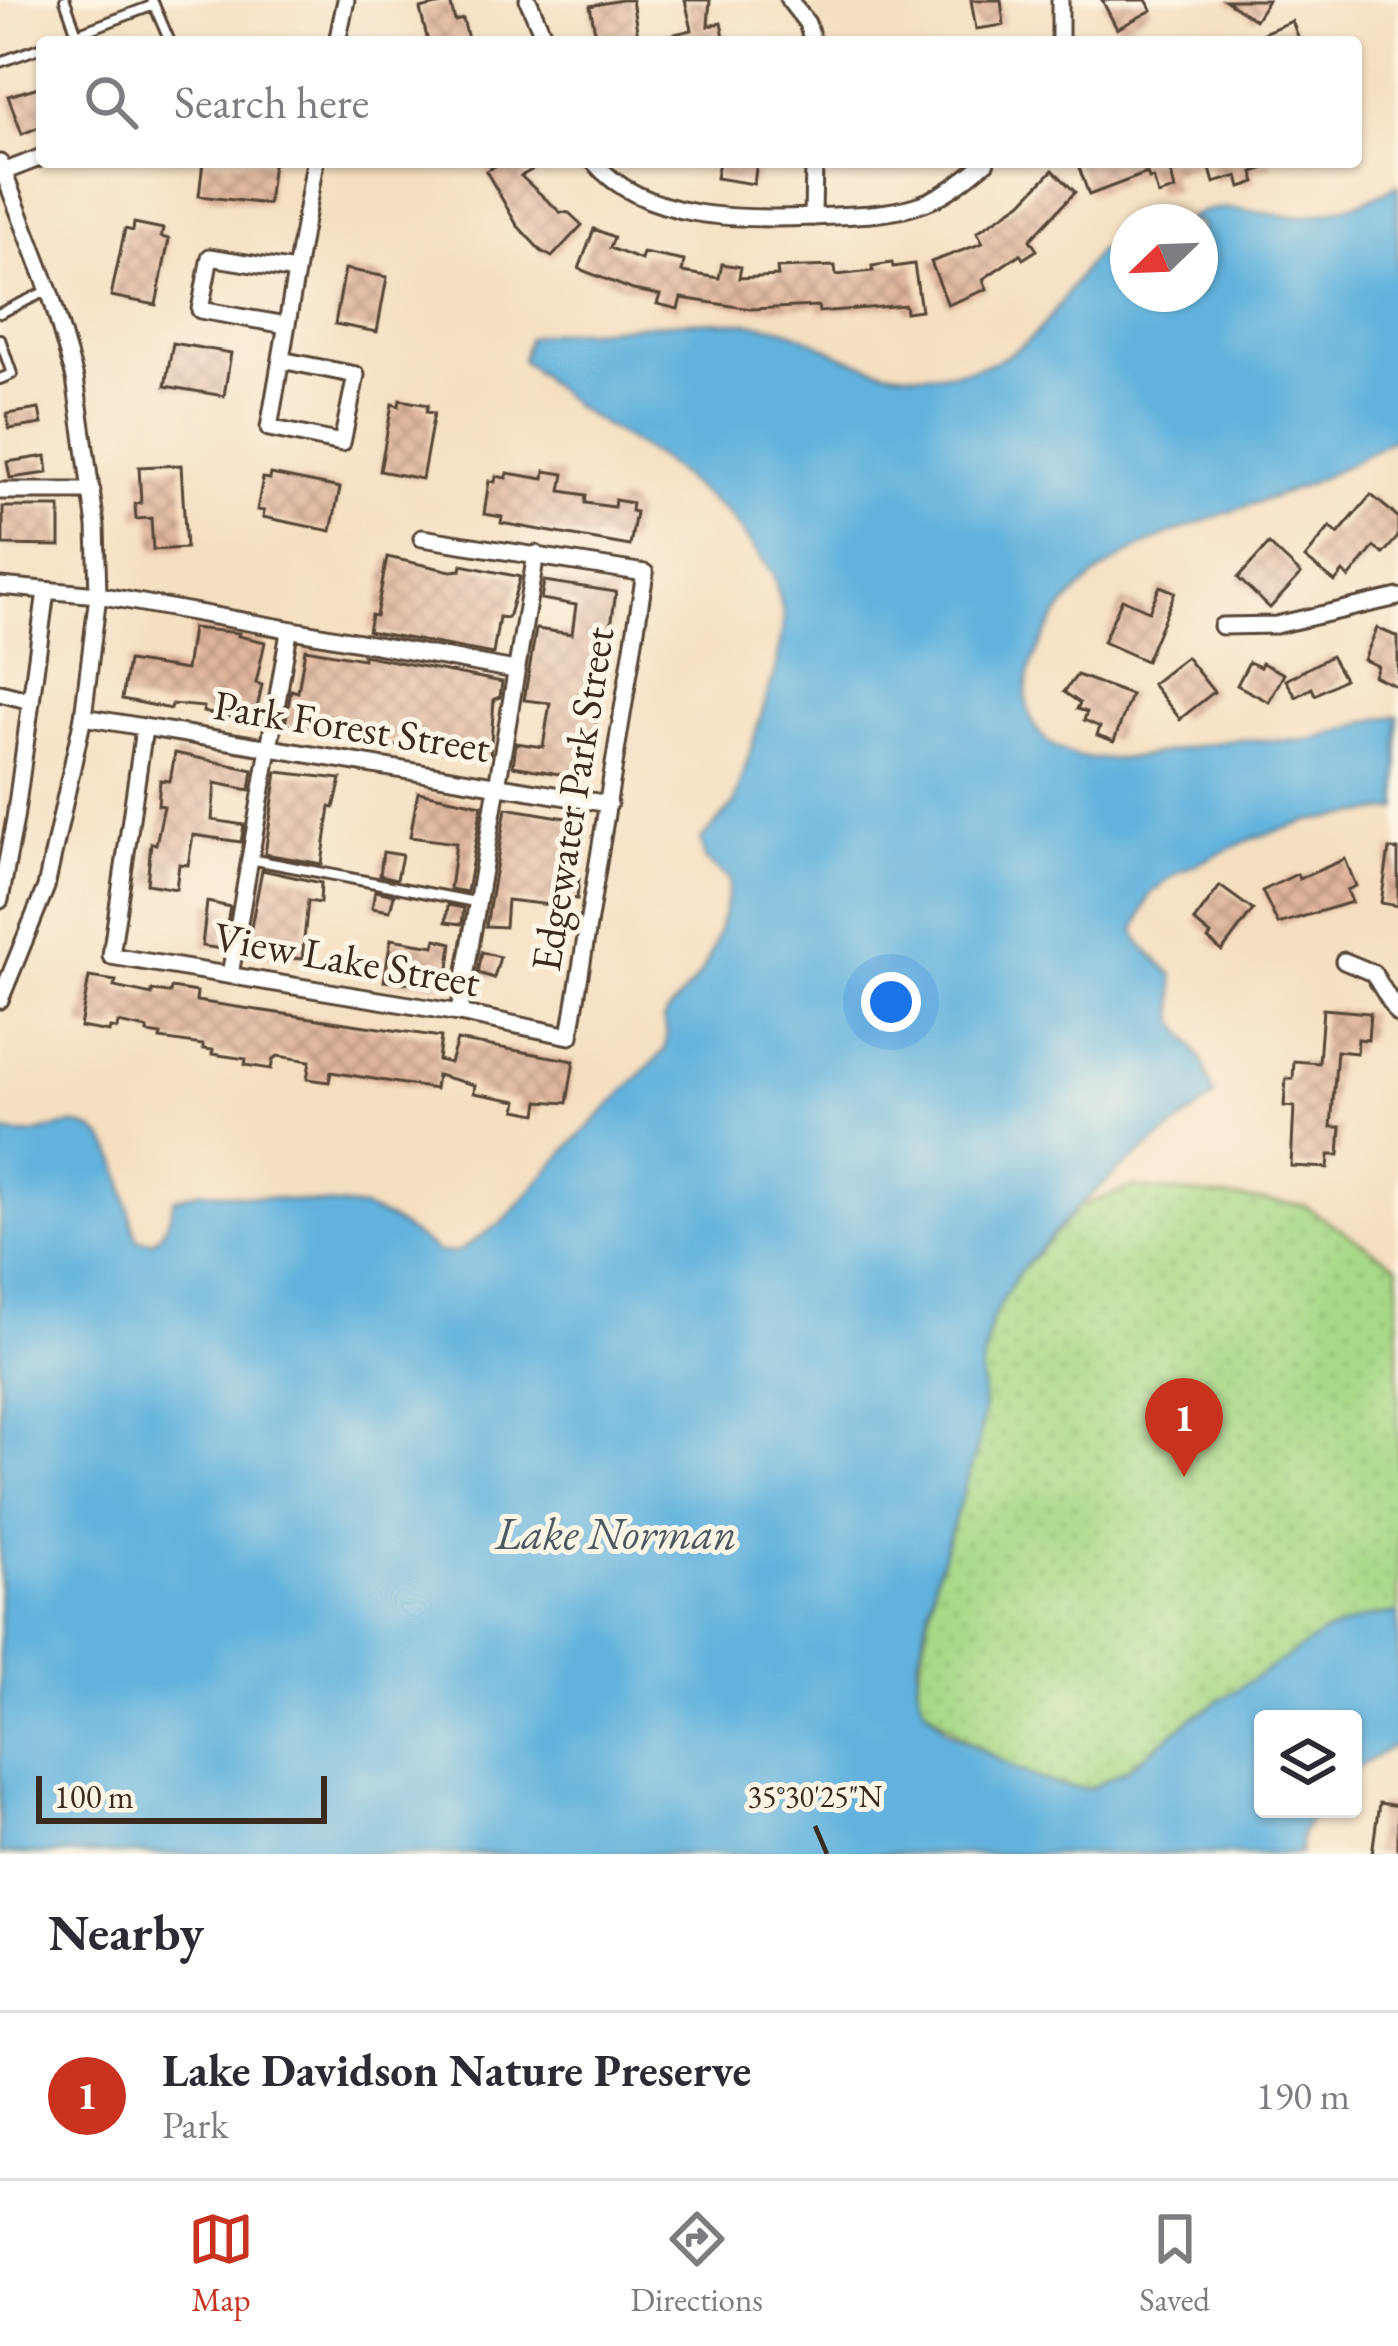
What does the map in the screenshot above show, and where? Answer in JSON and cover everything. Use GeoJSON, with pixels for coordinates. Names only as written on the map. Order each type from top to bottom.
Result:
{"type":"FeatureCollection","features":[{"type":"Feature","properties":{"kind":"street"},"geometry":{"type":"LineString","coordinates":[[339,36],[346,0]]}},
{"type":"Feature","properties":{"kind":"street"},"geometry":{"type":"LineString","coordinates":[[528,0],[543,36]]}},
{"type":"Feature","properties":{"kind":"street"},"geometry":{"type":"LineString","coordinates":[[789,0],[807,22],[811,36]]}},
{"type":"Feature","properties":{"kind":"street"},"geometry":{"type":"LineString","coordinates":[[1060,0],[1060,36]]}},
{"type":"Feature","properties":{"kind":"street"},"geometry":{"type":"LineString","coordinates":[[0,1000],[46,886],[83,717],[98,595],[92,491],[75,378],[49,290],[2,168],[36,159]]}},
{"type":"Feature","properties":{"kind":"street"},"geometry":{"type":"LineString","coordinates":[[281,360],[356,375],[342,443],[269,428],[314,168]]}},
{"type":"Feature","properties":{"kind":"street"},"geometry":{"type":"LineString","coordinates":[[602,168],[638,196],[769,220],[910,208],[950,191],[979,168]]}},
{"type":"Feature","properties":{"kind":"street"},"geometry":{"type":"LineString","coordinates":[[813,217],[814,168]]}},
{"type":"Feature","properties":{"kind":"street"},"geometry":{"type":"LineString","coordinates":[[286,325],[200,310],[210,257],[295,271]]}},
{"type":"Feature","properties":{"kind":"street"},"geometry":{"type":"LineString","coordinates":[[0,491],[92,491]]}},
{"type":"Feature","properties":{"kind":"street"},"geometry":{"type":"LineString","coordinates":[[422,538],[536,554],[459,1013]]}},
{"type":"Feature","properties":{"kind":"street","name":"Edgewater Park Street"},"geometry":{"type":"LineString","coordinates":[[536,554],[645,573],[570,1036]]}},
{"type":"Feature","properties":{"kind":"street"},"geometry":{"type":"LineString","coordinates":[[0,586],[98,595],[515,670]]}},
{"type":"Feature","properties":{"kind":"street"},"geometry":{"type":"LineString","coordinates":[[0,900],[46,591]]}},
{"type":"Feature","properties":{"kind":"street"},"geometry":{"type":"LineString","coordinates":[[1222,626],[1276,625],[1398,597]]}},
{"type":"Feature","properties":{"kind":"street"},"geometry":{"type":"LineString","coordinates":[[230,975],[289,632]]}},
{"type":"Feature","properties":{"kind":"street"},"geometry":{"type":"LineString","coordinates":[[0,693],[31,701]]}},
{"type":"Feature","properties":{"kind":"street","name":"Park Forest Street"},"geometry":{"type":"LineString","coordinates":[[83,717],[609,804]]}},
{"type":"Feature","properties":{"kind":"street","name":"View Lake Street"},"geometry":{"type":"LineString","coordinates":[[144,729],[111,956],[570,1036]]}},
{"type":"Feature","properties":{"kind":"street"},"geometry":{"type":"LineString","coordinates":[[1344,961],[1373,973],[1398,1014]]}},
{"type":"Feature","properties":{"kind":"lane"},"geometry":{"type":"LineString","coordinates":[[64,0],[77,34]]}},
{"type":"Feature","properties":{"kind":"lane"},"geometry":{"type":"LineString","coordinates":[[72,36],[153,3],[167,36]]}},
{"type":"Feature","properties":{"kind":"lane"},"geometry":{"type":"LineString","coordinates":[[0,62],[36,48]]}},
{"type":"Feature","properties":{"kind":"lane"},"geometry":{"type":"LineString","coordinates":[[0,313],[49,290]]}},
{"type":"Feature","properties":{"kind":"lane"},"geometry":{"type":"LineString","coordinates":[[0,339],[12,374],[0,379]]}},
{"type":"Feature","properties":{"kind":"lane"},"geometry":{"type":"LineString","coordinates":[[248,859],[476,902]]}},
{"type":"Feature","properties":{"kind":"green space"},"geometry":{"type":"Polygon","coordinates":[[[1132,1187],[1303,1205],[1398,1266],[1398,1613],[1364,1618],[1191,1719],[1124,1771],[1089,1789],[1057,1785],[1019,1771],[964,1738],[923,1705],[917,1684],[936,1576],[977,1450],[984,1409],[981,1372],[991,1321],[1016,1276],[1079,1207],[1132,1187]]]}},
{"type":"Feature","properties":{"kind":"water","name":"Lake Norman"},"geometry":{"type":"Polygon","coordinates":[[[1398,184],[1398,436],[1313,482],[1186,527],[1115,562],[1084,585],[1058,614],[1030,670],[1026,696],[1033,723],[1052,745],[1081,757],[1136,757],[1237,740],[1309,740],[1398,716],[1398,809],[1309,821],[1254,838],[1177,873],[1150,894],[1135,930],[1140,943],[1173,975],[1176,1020],[1203,1063],[1214,1097],[1078,1207],[1016,1276],[991,1321],[981,1372],[984,1409],[977,1450],[936,1576],[917,1684],[923,1705],[948,1731],[1019,1771],[1057,1785],[1089,1789],[1124,1771],[1191,1719],[1324,1633],[1364,1618],[1398,1613],[1398,1743],[1362,1765],[1362,1710],[1254,1710],[1254,1818],[1311,1818],[1301,1834],[1300,1854],[0,1854],[0,1132],[33,1134],[74,1125],[104,1139],[119,1170],[138,1240],[158,1237],[174,1199],[202,1191],[363,1208],[390,1219],[439,1252],[456,1253],[505,1220],[665,1050],[663,1020],[700,974],[715,941],[730,880],[705,859],[701,840],[734,804],[777,664],[784,617],[773,574],[729,515],[660,459],[578,409],[522,360],[528,338],[663,324],[737,322],[792,332],[850,359],[893,371],[963,371],[1006,356],[1025,343],[1099,250],[1110,248],[1110,312],[1218,312],[1218,209],[1317,214],[1398,184]]]}},
{"type":"Feature","properties":{"kind":"building"},"geometry":{"type":"Polygon","coordinates":[[[632,0],[638,36],[596,36],[590,6],[632,0]]]}},
{"type":"Feature","properties":{"kind":"building"},"geometry":{"type":"Polygon","coordinates":[[[685,0],[710,0],[708,26],[721,23],[724,36],[666,36],[692,30],[685,0]]]}},
{"type":"Feature","properties":{"kind":"building"},"geometry":{"type":"Polygon","coordinates":[[[971,0],[1001,0],[1004,25],[976,29],[971,0]]]}},
{"type":"Feature","properties":{"kind":"building"},"geometry":{"type":"Polygon","coordinates":[[[1102,0],[1146,0],[1152,10],[1117,29],[1102,0]]]}},
{"type":"Feature","properties":{"kind":"building"},"geometry":{"type":"Polygon","coordinates":[[[1225,0],[1268,0],[1255,20],[1225,0]]]}},
{"type":"Feature","properties":{"kind":"building"},"geometry":{"type":"Polygon","coordinates":[[[450,2],[455,21],[463,19],[467,36],[427,36],[420,9],[450,2]]]}},
{"type":"Feature","properties":{"kind":"building"},"geometry":{"type":"Polygon","coordinates":[[[1292,21],[1298,36],[1256,36],[1292,21]]]}},
{"type":"Feature","properties":{"kind":"building"},"geometry":{"type":"Polygon","coordinates":[[[36,88],[36,128],[22,134],[8,96],[36,88]]]}},
{"type":"Feature","properties":{"kind":"building"},"geometry":{"type":"Polygon","coordinates":[[[202,168],[272,168],[268,204],[199,196],[202,168]]]}},
{"type":"Feature","properties":{"kind":"building"},"geometry":{"type":"Polygon","coordinates":[[[535,168],[521,176],[560,212],[569,213],[582,225],[552,257],[541,251],[517,225],[486,171],[535,168]]]}},
{"type":"Feature","properties":{"kind":"building"},"geometry":{"type":"Polygon","coordinates":[[[718,168],[756,168],[754,184],[716,178],[718,168]]]}},
{"type":"Feature","properties":{"kind":"building"},"geometry":{"type":"Polygon","coordinates":[[[1079,168],[1190,168],[1171,173],[1175,190],[1158,195],[1147,173],[1089,195],[1079,168]]]}},
{"type":"Feature","properties":{"kind":"building"},"geometry":{"type":"Polygon","coordinates":[[[1210,168],[1266,168],[1253,172],[1256,182],[1241,187],[1238,176],[1214,183],[1210,168]]]}},
{"type":"Feature","properties":{"kind":"building"},"geometry":{"type":"Polygon","coordinates":[[[1053,170],[1075,192],[1030,240],[1037,250],[1023,259],[1020,254],[983,279],[987,289],[948,305],[931,262],[983,243],[977,232],[1021,203],[1053,170]]]}},
{"type":"Feature","properties":{"kind":"building"},"geometry":{"type":"Polygon","coordinates":[[[134,223],[163,229],[161,237],[169,239],[156,305],[111,296],[125,229],[133,231],[134,223]]]}},
{"type":"Feature","properties":{"kind":"building"},"geometry":{"type":"Polygon","coordinates":[[[594,229],[614,237],[610,248],[641,260],[643,253],[684,261],[682,272],[719,278],[722,264],[741,267],[739,278],[778,276],[777,268],[835,266],[836,275],[873,271],[872,266],[892,263],[893,267],[914,264],[921,310],[906,312],[905,305],[819,312],[818,306],[751,309],[681,298],[678,309],[657,304],[660,295],[579,269],[594,229]]]}},
{"type":"Feature","properties":{"kind":"building"},"geometry":{"type":"Polygon","coordinates":[[[345,269],[387,277],[377,332],[335,324],[345,269]]]}},
{"type":"Feature","properties":{"kind":"building"},"geometry":{"type":"Polygon","coordinates":[[[173,343],[231,353],[224,396],[165,386],[173,343]]]}},
{"type":"Feature","properties":{"kind":"building"},"geometry":{"type":"Polygon","coordinates":[[[400,400],[428,405],[426,412],[434,413],[422,479],[380,471],[392,404],[399,406],[400,400]]]}},
{"type":"Feature","properties":{"kind":"building"},"geometry":{"type":"Polygon","coordinates":[[[39,409],[42,424],[9,429],[7,414],[39,409]]]}},
{"type":"Feature","properties":{"kind":"building"},"geometry":{"type":"Polygon","coordinates":[[[46,456],[48,473],[10,478],[7,462],[46,456]]]}},
{"type":"Feature","properties":{"kind":"building"},"geometry":{"type":"Polygon","coordinates":[[[181,465],[186,548],[153,550],[151,518],[136,519],[135,504],[141,503],[139,467],[181,465]]]}},
{"type":"Feature","properties":{"kind":"building"},"geometry":{"type":"Polygon","coordinates":[[[545,471],[564,474],[561,491],[586,495],[585,503],[614,507],[615,500],[632,503],[631,511],[636,512],[630,546],[501,523],[502,517],[484,514],[489,481],[495,482],[496,476],[506,478],[507,473],[544,479],[545,471]]]}},
{"type":"Feature","properties":{"kind":"building"},"geometry":{"type":"Polygon","coordinates":[[[271,474],[340,488],[331,531],[263,517],[264,511],[257,510],[263,478],[270,479],[271,474]]]}},
{"type":"Feature","properties":{"kind":"building"},"geometry":{"type":"Polygon","coordinates":[[[1371,495],[1398,517],[1398,537],[1383,554],[1374,547],[1349,578],[1343,572],[1335,582],[1305,558],[1330,527],[1338,534],[1371,495]]]}},
{"type":"Feature","properties":{"kind":"building"},"geometry":{"type":"Polygon","coordinates":[[[3,507],[60,507],[60,546],[3,545],[3,507]]]}},
{"type":"Feature","properties":{"kind":"building"},"geometry":{"type":"Polygon","coordinates":[[[1269,544],[1301,574],[1270,608],[1238,578],[1269,544]]]}},
{"type":"Feature","properties":{"kind":"building"},"geometry":{"type":"Polygon","coordinates":[[[387,557],[451,571],[461,570],[462,565],[520,577],[508,618],[499,617],[493,654],[368,631],[371,615],[376,616],[387,557]]]}},
{"type":"Feature","properties":{"kind":"building"},"geometry":{"type":"Polygon","coordinates":[[[544,581],[616,592],[588,779],[513,766],[516,743],[543,747],[550,703],[524,700],[536,629],[572,634],[576,605],[541,599],[544,581]]]}},
{"type":"Feature","properties":{"kind":"building"},"geometry":{"type":"Polygon","coordinates":[[[1160,586],[1175,592],[1146,661],[1103,642],[1122,599],[1149,611],[1160,586]]]}},
{"type":"Feature","properties":{"kind":"building"},"geometry":{"type":"Polygon","coordinates":[[[192,628],[239,633],[265,642],[254,722],[203,712],[204,707],[172,704],[171,709],[122,699],[128,661],[186,670],[192,628]]]}},
{"type":"Feature","properties":{"kind":"building"},"geometry":{"type":"Polygon","coordinates":[[[1377,628],[1398,637],[1398,687],[1374,676],[1378,666],[1364,660],[1377,628]]]}},
{"type":"Feature","properties":{"kind":"building"},"geometry":{"type":"Polygon","coordinates":[[[305,649],[363,659],[363,655],[502,682],[500,697],[494,699],[490,757],[388,745],[389,740],[285,725],[291,690],[298,692],[305,649]]]}},
{"type":"Feature","properties":{"kind":"building"},"geometry":{"type":"Polygon","coordinates":[[[1331,656],[1344,679],[1315,695],[1312,688],[1296,697],[1286,680],[1331,656]]]}},
{"type":"Feature","properties":{"kind":"building"},"geometry":{"type":"Polygon","coordinates":[[[1186,657],[1214,692],[1180,719],[1152,684],[1186,657]]]}},
{"type":"Feature","properties":{"kind":"building"},"geometry":{"type":"Polygon","coordinates":[[[1249,662],[1284,674],[1269,702],[1237,685],[1249,662]]]}},
{"type":"Feature","properties":{"kind":"building"},"geometry":{"type":"Polygon","coordinates":[[[1077,675],[1131,695],[1114,741],[1097,735],[1100,727],[1084,720],[1087,712],[1077,709],[1080,703],[1064,692],[1077,675]]]}},
{"type":"Feature","properties":{"kind":"building"},"geometry":{"type":"Polygon","coordinates":[[[175,753],[253,770],[250,790],[215,783],[212,820],[244,825],[241,842],[193,835],[188,865],[179,864],[176,889],[147,884],[151,843],[156,844],[164,806],[158,805],[160,780],[170,781],[175,753]]]}},
{"type":"Feature","properties":{"kind":"building"},"geometry":{"type":"Polygon","coordinates":[[[277,772],[341,779],[334,808],[330,807],[322,864],[265,854],[277,772]]]}},
{"type":"Feature","properties":{"kind":"building"},"geometry":{"type":"Polygon","coordinates":[[[418,792],[482,805],[467,892],[450,889],[456,843],[410,837],[418,792]]]}},
{"type":"Feature","properties":{"kind":"building"},"geometry":{"type":"Polygon","coordinates":[[[506,808],[584,821],[573,877],[579,878],[577,899],[569,898],[568,907],[507,900],[505,927],[486,926],[506,808]]]}},
{"type":"Feature","properties":{"kind":"building"},"geometry":{"type":"Polygon","coordinates":[[[1389,849],[1398,850],[1398,906],[1381,903],[1389,849]]]}},
{"type":"Feature","properties":{"kind":"building"},"geometry":{"type":"Polygon","coordinates":[[[383,852],[402,855],[397,879],[380,875],[383,852]]]}},
{"type":"Feature","properties":{"kind":"building"},"geometry":{"type":"Polygon","coordinates":[[[1345,859],[1356,886],[1347,890],[1352,902],[1278,924],[1262,891],[1345,859]]]}},
{"type":"Feature","properties":{"kind":"building"},"geometry":{"type":"Polygon","coordinates":[[[262,870],[321,883],[320,903],[308,901],[302,959],[246,953],[262,870]]]}},
{"type":"Feature","properties":{"kind":"building"},"geometry":{"type":"Polygon","coordinates":[[[1220,886],[1253,910],[1222,951],[1194,921],[1220,886]]]}},
{"type":"Feature","properties":{"kind":"building"},"geometry":{"type":"Polygon","coordinates":[[[375,891],[394,895],[390,911],[372,908],[375,891]]]}},
{"type":"Feature","properties":{"kind":"building"},"geometry":{"type":"Polygon","coordinates":[[[207,902],[230,907],[222,949],[202,946],[207,902]]]}},
{"type":"Feature","properties":{"kind":"building"},"geometry":{"type":"Polygon","coordinates":[[[448,905],[464,908],[462,924],[446,922],[448,905]]]}},
{"type":"Feature","properties":{"kind":"building"},"geometry":{"type":"Polygon","coordinates":[[[391,939],[434,946],[436,939],[452,943],[447,985],[384,981],[391,939]]]}},
{"type":"Feature","properties":{"kind":"building"},"geometry":{"type":"Polygon","coordinates":[[[482,952],[500,957],[494,978],[478,973],[482,952]]]}},
{"type":"Feature","properties":{"kind":"building"},"geometry":{"type":"Polygon","coordinates":[[[89,977],[152,995],[152,991],[170,993],[171,988],[197,992],[196,1001],[441,1037],[438,1060],[450,1063],[457,1040],[574,1061],[567,1103],[539,1101],[537,1114],[516,1110],[518,1101],[474,1093],[475,1085],[437,1075],[435,1089],[331,1072],[329,1082],[307,1079],[310,1061],[278,1056],[271,1069],[212,1054],[203,1045],[160,1039],[161,1035],[147,1033],[147,1029],[118,1023],[109,1032],[80,1027],[89,977]]]}},
{"type":"Feature","properties":{"kind":"building"},"geometry":{"type":"Polygon","coordinates":[[[1323,1009],[1370,1013],[1368,1040],[1358,1039],[1357,1053],[1337,1051],[1331,1127],[1341,1127],[1339,1155],[1329,1155],[1328,1168],[1291,1166],[1294,1107],[1284,1106],[1286,1079],[1293,1079],[1294,1061],[1319,1063],[1323,1009]]]}},
{"type":"Feature","properties":{"kind":"building"},"geometry":{"type":"Polygon","coordinates":[[[1379,1803],[1398,1806],[1398,1854],[1372,1854],[1379,1803]]]}},
{"type":"Feature","properties":{"kind":"place","name":"Lake Davidson Nature Preserve"},"geometry":{"type":"Point","coordinates":[1184,1477]}}]}
